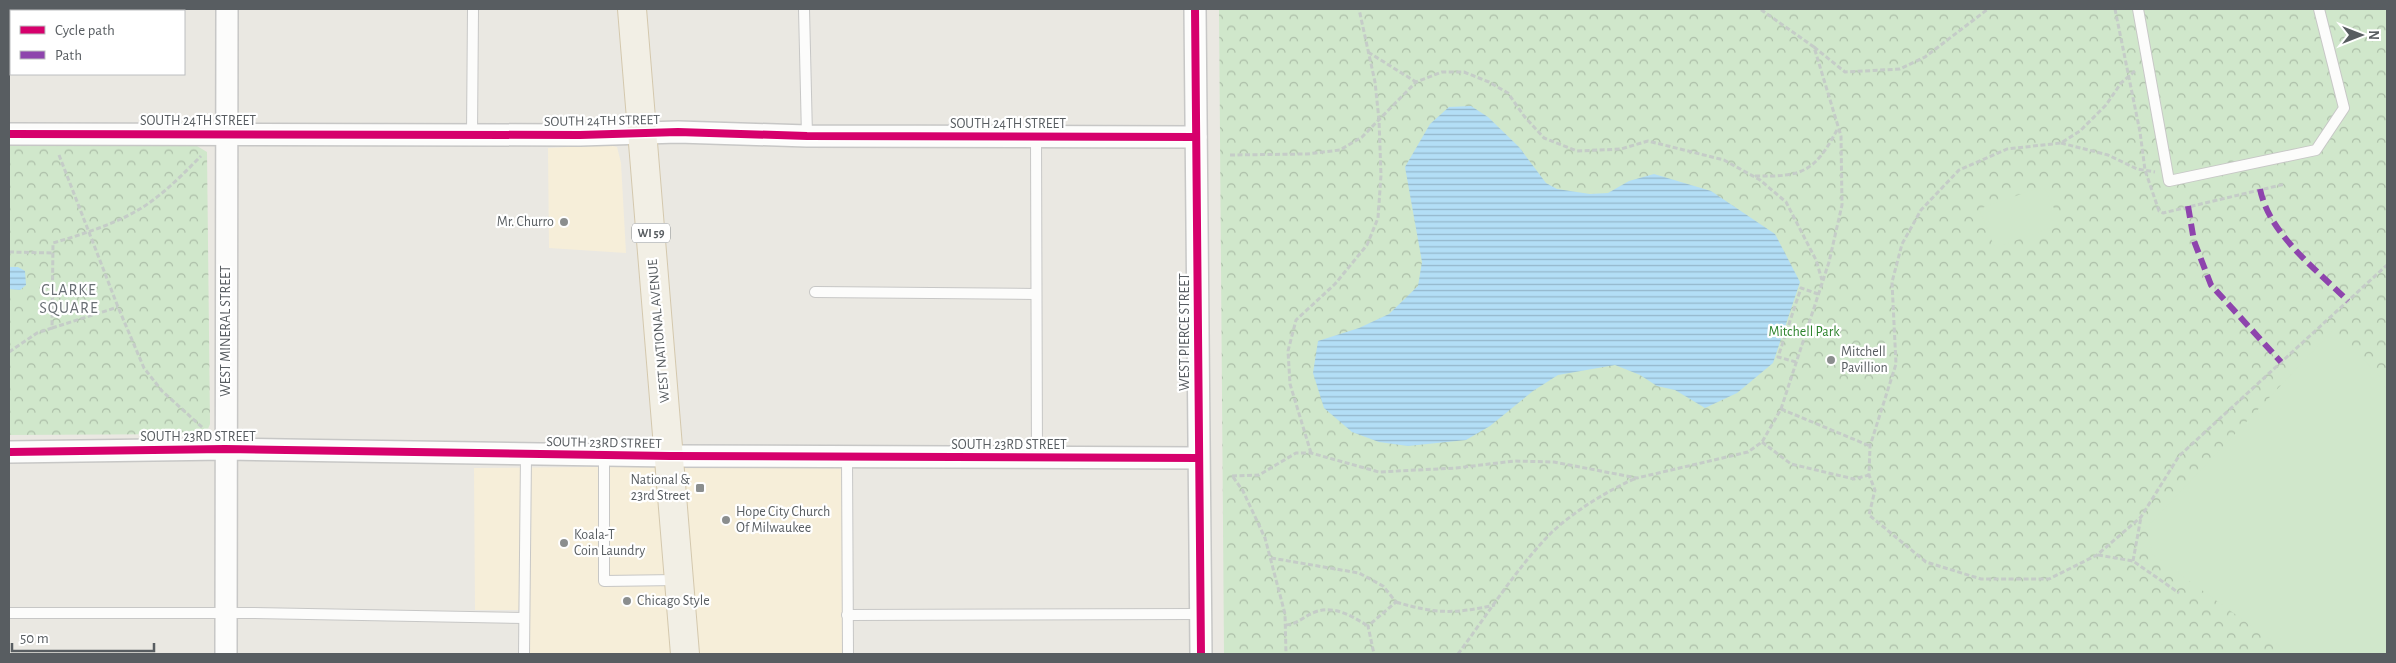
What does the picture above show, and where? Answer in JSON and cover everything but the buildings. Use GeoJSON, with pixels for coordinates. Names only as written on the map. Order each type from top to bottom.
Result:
{"type":"FeatureCollection","features":[{"type":"Feature","properties":{"kind":"main road","name":"WEST NATIONAL AVENUE"},"geometry":{"type":"LineString","coordinates":[[632,9],[685,654]]}},
{"type":"Feature","properties":{"kind":"street","name":"WEST MINERAL STREET"},"geometry":{"type":"LineString","coordinates":[[226,654],[227,9]]}},
{"type":"Feature","properties":{"kind":"street","name":"WEST PIERCE STREET"},"geometry":{"type":"LineString","coordinates":[[1195,9],[1201,654]]}},
{"type":"Feature","properties":{"kind":"street","name":"SOUTH 24TH STREET"},"geometry":{"type":"LineString","coordinates":[[9,134],[643,133],[807,136],[1196,137]]}},
{"type":"Feature","properties":{"kind":"street","name":"SOUTH 23RD STREET"},"geometry":{"type":"LineString","coordinates":[[9,452],[226,448],[604,456],[1198,458]]}},
{"type":"Feature","properties":{"kind":"lane"},"geometry":{"type":"LineString","coordinates":[[472,134],[474,9]]}},
{"type":"Feature","properties":{"kind":"lane"},"geometry":{"type":"LineString","coordinates":[[804,9],[807,136]]}},
{"type":"Feature","properties":{"kind":"lane"},"geometry":{"type":"LineString","coordinates":[[2138,9],[2169,181],[2316,150],[2344,108],[2319,9]]}},
{"type":"Feature","properties":{"kind":"lane"},"geometry":{"type":"LineString","coordinates":[[1036,136],[1037,458]]}},
{"type":"Feature","properties":{"kind":"lane"},"geometry":{"type":"LineString","coordinates":[[815,292],[1036,294]]}},
{"type":"Feature","properties":{"kind":"lane"},"geometry":{"type":"LineString","coordinates":[[524,654],[526,455]]}},
{"type":"Feature","properties":{"kind":"lane"},"geometry":{"type":"LineString","coordinates":[[604,456],[604,581],[679,580]]}},
{"type":"Feature","properties":{"kind":"lane"},"geometry":{"type":"LineString","coordinates":[[847,457],[848,654]]}},
{"type":"Feature","properties":{"kind":"lane"},"geometry":{"type":"LineString","coordinates":[[9,613],[524,618]]}},
{"type":"Feature","properties":{"kind":"lane"},"geometry":{"type":"LineString","coordinates":[[847,615],[1200,614]]}},
{"type":"Feature","properties":{"kind":"path"},"geometry":{"type":"LineString","coordinates":[[1311,453],[1290,384],[1288,351],[1296,320],[1335,284],[1368,245],[1378,218],[1381,176],[1380,120],[1359,9]]}},
{"type":"Feature","properties":{"kind":"path"},"geometry":{"type":"LineString","coordinates":[[1760,9],[1846,72],[1900,68],[1925,57],[1988,9]]}},
{"type":"Feature","properties":{"kind":"path"},"geometry":{"type":"LineString","coordinates":[[2115,9],[2140,132],[2145,170],[2157,208],[2163,213],[2286,184]]}},
{"type":"Feature","properties":{"kind":"path"},"geometry":{"type":"LineString","coordinates":[[1458,654],[1530,557],[1552,532],[1578,512],[1617,487],[1637,478],[1748,452],[1762,442],[1781,408],[1829,262],[1842,205],[1841,136],[1814,47]]}},
{"type":"Feature","properties":{"kind":"path"},"geometry":{"type":"LineString","coordinates":[[1368,52],[1416,82]]}},
{"type":"Feature","properties":{"kind":"path"},"geometry":{"type":"LineString","coordinates":[[2060,143],[2080,131],[2106,105],[2121,83],[2147,61]]}},
{"type":"Feature","properties":{"kind":"path"},"geometry":{"type":"LineString","coordinates":[[1230,155],[1307,154],[1340,150],[1362,137],[1416,82],[1442,72],[1464,72],[1489,82],[1508,93],[1524,116],[1544,138],[1577,151],[1620,149],[1648,141],[1724,160],[1753,176],[1786,202],[1816,260],[1822,280]]}},
{"type":"Feature","properties":{"kind":"path"},"geometry":{"type":"LineString","coordinates":[[1753,176],[1783,177],[1806,171],[1826,151],[1838,127]]}},
{"type":"Feature","properties":{"kind":"path"},"geometry":{"type":"LineString","coordinates":[[2168,174],[2145,170],[2108,155],[2060,143],[2007,149],[1958,170],[1921,210],[1902,244],[1892,282],[1896,364],[1870,446],[1869,476],[1875,490],[1869,516],[1926,562],[1981,579],[2050,579],[2097,555],[2141,517],[2179,456],[2387,265]]}},
{"type":"Feature","properties":{"kind":"path"},"geometry":{"type":"LineString","coordinates":[[59,155],[118,307],[144,368],[162,391],[203,428]]}},
{"type":"Feature","properties":{"kind":"path"},"geometry":{"type":"LineString","coordinates":[[52,328],[53,243],[89,232],[142,208],[170,187],[201,156]]}},
{"type":"Feature","properties":{"kind":"path"},"geometry":{"type":"LineString","coordinates":[[9,252],[53,253]]}},
{"type":"Feature","properties":{"kind":"path"},"geometry":{"type":"LineString","coordinates":[[1796,362],[1778,357],[1801,288],[1818,294]]}},
{"type":"Feature","properties":{"kind":"path"},"geometry":{"type":"LineString","coordinates":[[9,352],[37,334],[118,307]]}},
{"type":"Feature","properties":{"kind":"path"},"geometry":{"type":"LineString","coordinates":[[1781,408],[1870,446]]}},
{"type":"Feature","properties":{"kind":"path"},"geometry":{"type":"LineString","coordinates":[[1762,442],[1791,464],[1854,480],[1869,476]]}},
{"type":"Feature","properties":{"kind":"path"},"geometry":{"type":"LineString","coordinates":[[1286,654],[1285,614],[1265,538],[1243,491],[1232,476],[1259,476],[1296,453],[1311,453],[1378,472],[1456,468],[1514,461],[1554,462],[1637,478]]}},
{"type":"Feature","properties":{"kind":"path"},"geometry":{"type":"LineString","coordinates":[[2133,562],[2141,517]]}},
{"type":"Feature","properties":{"kind":"path"},"geometry":{"type":"LineString","coordinates":[[2097,555],[2133,562],[2179,593]]}},
{"type":"Feature","properties":{"kind":"path"},"geometry":{"type":"LineString","coordinates":[[1270,558],[1359,573],[1383,586],[1396,602],[1428,612],[1461,613],[1495,605]]}},
{"type":"Feature","properties":{"kind":"path"},"geometry":{"type":"LineString","coordinates":[[1368,626],[1396,602]]}},
{"type":"Feature","properties":{"kind":"path"},"geometry":{"type":"LineString","coordinates":[[1286,625],[1295,624],[1314,612],[1337,610],[1352,616],[1368,626],[1374,654]]}},
{"type":"Feature","properties":{"kind":"shaded area"},"geometry":{"type":"Polygon","coordinates":[[[608,145],[617,147],[621,163],[626,253],[549,248],[548,148],[608,145]]]}},
{"type":"Feature","properties":{"kind":"shaded area"},"geometry":{"type":"Polygon","coordinates":[[[847,457],[848,654],[527,654],[526,610],[475,610],[474,468],[700,466],[847,457]]]}},
{"type":"Feature","properties":{"kind":"green space","name":"Mitchell Park"},"geometry":{"type":"Polygon","coordinates":[[[1219,9],[2387,9],[2387,654],[1224,654],[1219,9]]]}},
{"type":"Feature","properties":{"kind":"green space"},"geometry":{"type":"Polygon","coordinates":[[[9,146],[197,146],[207,152],[210,424],[204,434],[9,435],[9,146]]]}},
{"type":"Feature","properties":{"kind":"green space"},"geometry":{"type":"Polygon","coordinates":[[[2044,186],[2061,224],[1995,248],[1979,209],[2044,186]]]}},
{"type":"Feature","properties":{"kind":"green space"},"geometry":{"type":"Polygon","coordinates":[[[2333,330],[2377,373],[2387,390],[2387,654],[2290,654],[2152,554],[2148,526],[2333,330]]]}},
{"type":"Feature","properties":{"kind":"water"},"geometry":{"type":"Polygon","coordinates":[[[1471,106],[1488,117],[1519,147],[1546,183],[1557,189],[1590,194],[1608,193],[1629,181],[1654,174],[1711,191],[1775,234],[1800,282],[1773,363],[1737,393],[1705,408],[1675,390],[1657,386],[1640,375],[1615,365],[1558,375],[1533,391],[1490,426],[1466,440],[1408,446],[1379,442],[1352,432],[1324,408],[1313,373],[1318,341],[1359,328],[1389,314],[1418,286],[1422,262],[1405,167],[1430,124],[1449,107],[1471,106]]]}},
{"type":"Feature","properties":{"kind":"water"},"geometry":{"type":"Polygon","coordinates":[[[9,267],[18,267],[25,271],[26,285],[20,290],[9,289],[9,267]]]}},
{"type":"Feature","properties":{"kind":"marked path"},"geometry":{"type":"LineString","coordinates":[[2260,189],[2265,205],[2283,236],[2348,301]]}},
{"type":"Feature","properties":{"kind":"marked path"},"geometry":{"type":"LineString","coordinates":[[2188,206],[2194,241],[2211,285],[2281,362]]}},
{"type":"Feature","properties":{"kind":"cycle path"},"geometry":{"type":"LineString","coordinates":[[1195,9],[1201,654]]}},
{"type":"Feature","properties":{"kind":"cycle path"},"geometry":{"type":"LineString","coordinates":[[9,134],[580,135],[678,132],[807,136],[1196,137]]}},
{"type":"Feature","properties":{"kind":"cycle path"},"geometry":{"type":"LineString","coordinates":[[9,452],[225,449],[670,456],[1198,458]]}},
{"type":"Feature","properties":{"kind":"place","name":"Mr. Churro"},"geometry":{"type":"Point","coordinates":[564,222]}},
{"type":"Feature","properties":{"kind":"place","name":"Mitchell Pavillion"},"geometry":{"type":"Point","coordinates":[1831,360]}},
{"type":"Feature","properties":{"kind":"place","name":"National & 23rd Street"},"geometry":{"type":"Point","coordinates":[700,488]}},
{"type":"Feature","properties":{"kind":"place","name":"Hope City Church Of Milwaukee"},"geometry":{"type":"Point","coordinates":[726,520]}},
{"type":"Feature","properties":{"kind":"place","name":"Koala-T Coin Laundry"},"geometry":{"type":"Point","coordinates":[564,543]}},
{"type":"Feature","properties":{"kind":"place","name":"Chicago Style"},"geometry":{"type":"Point","coordinates":[627,601]}},
{"type":"Feature","properties":{"kind":"district","name":"CLARKE SQUARE"},"geometry":{"type":"Point","coordinates":[69,299]}}]}
